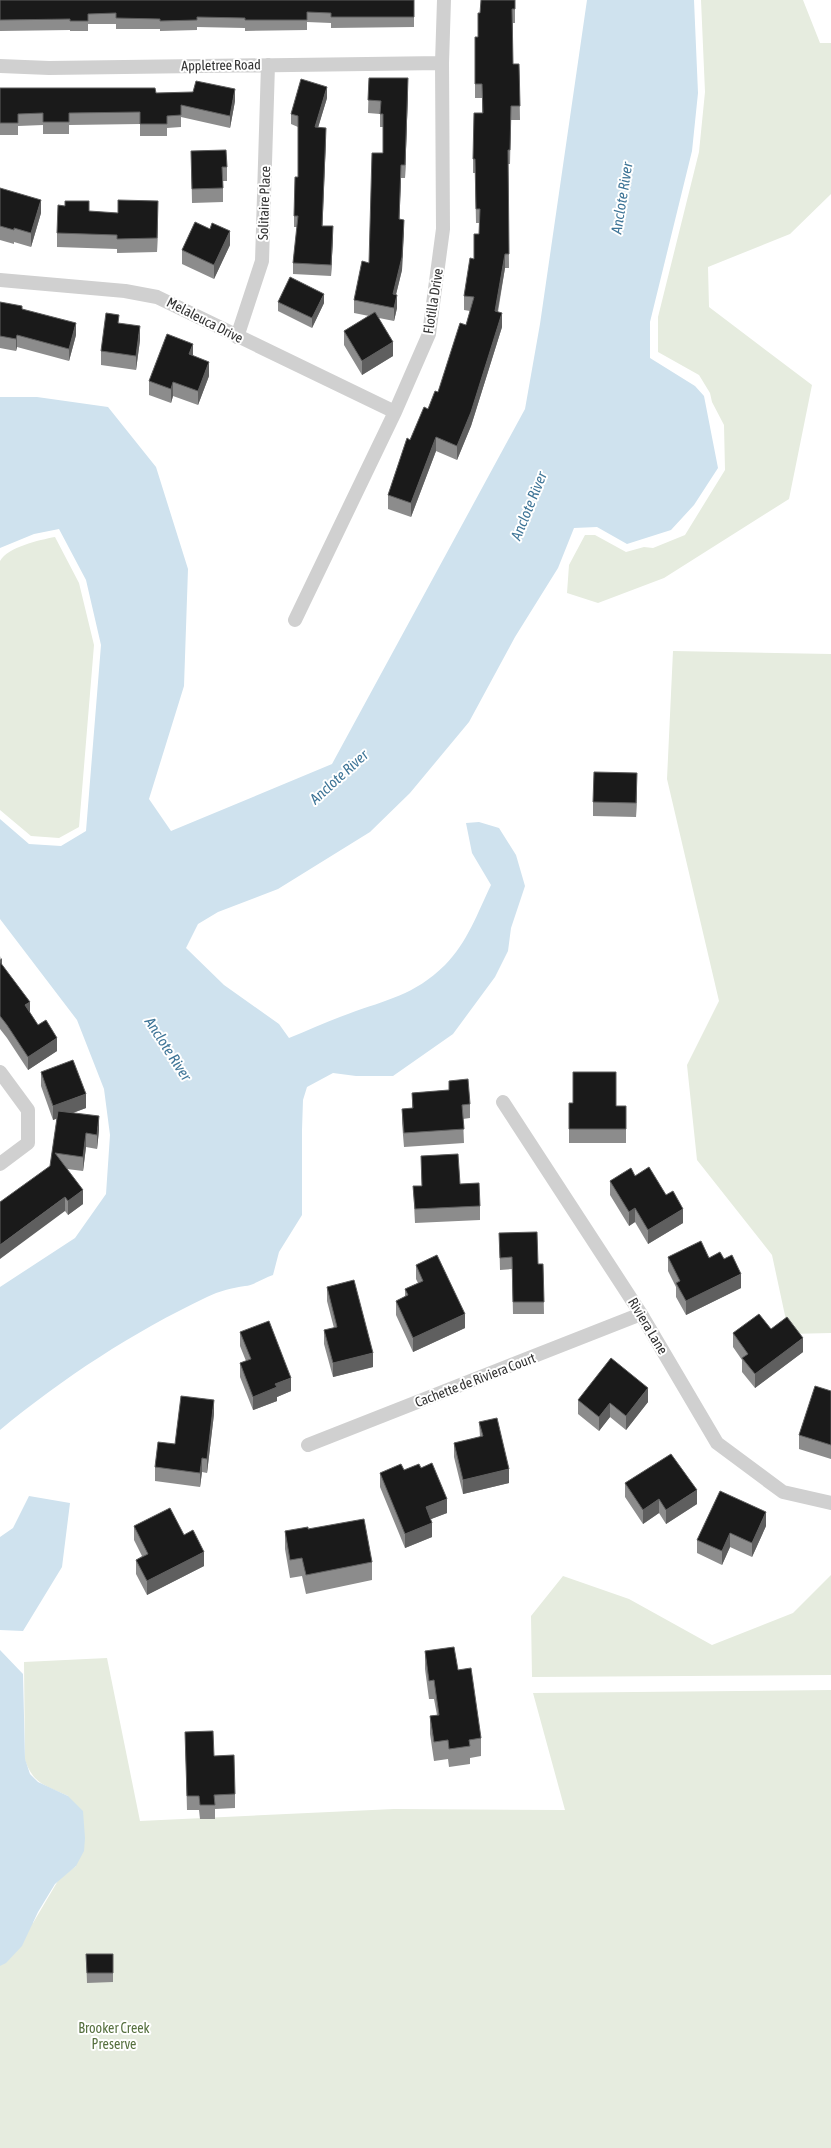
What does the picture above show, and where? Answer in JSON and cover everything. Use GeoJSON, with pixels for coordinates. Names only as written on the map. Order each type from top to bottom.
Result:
{"type":"FeatureCollection","features":[{"type":"Feature","properties":{"kind":"street","name":"Flotilla Drive"},"geometry":{"type":"LineString","coordinates":[[295,620],[395,412],[429,334],[443,229],[442,64],[444,0]]}},
{"type":"Feature","properties":{"kind":"street","name":"Appletree Road"},"geometry":{"type":"LineString","coordinates":[[0,66],[442,64]]}},
{"type":"Feature","properties":{"kind":"street","name":"Solitaire Place"},"geometry":{"type":"LineString","coordinates":[[237,337],[262,261],[268,65]]}},
{"type":"Feature","properties":{"kind":"street","name":"Melaleuca Drive"},"geometry":{"type":"LineString","coordinates":[[0,280],[125,291],[157,297],[237,337],[395,412]]}},
{"type":"Feature","properties":{"kind":"street"},"geometry":{"type":"LineString","coordinates":[[0,1072],[28,1110],[28,1143],[0,1164]]}},
{"type":"Feature","properties":{"kind":"street","name":"Riviera Lane"},"geometry":{"type":"LineString","coordinates":[[504,1102],[641,1314],[717,1443],[783,1492],[831,1502]]}},
{"type":"Feature","properties":{"kind":"street","name":"Cachette de Riviera Court"},"geometry":{"type":"LineString","coordinates":[[308,1445],[641,1314]]}},
{"type":"Feature","properties":{"kind":"green space"},"geometry":{"type":"Polygon","coordinates":[[[701,0],[803,0],[820,43],[831,43],[831,194],[790,234],[708,267],[709,307],[812,385],[789,499],[664,578],[598,603],[567,593],[569,565],[585,535],[595,535],[626,552],[644,547],[653,548],[685,535],[725,470],[724,425],[712,402],[710,393],[699,375],[658,352],[658,317],[699,152],[705,92],[701,0]]]}},
{"type":"Feature","properties":{"kind":"green space"},"geometry":{"type":"Polygon","coordinates":[[[55,537],[79,583],[94,645],[79,827],[59,838],[31,836],[0,810],[0,561],[4,556],[17,548],[33,542],[55,537]]]}},
{"type":"Feature","properties":{"kind":"green space"},"geometry":{"type":"Polygon","coordinates":[[[673,651],[831,654],[831,1333],[789,1334],[772,1255],[697,1160],[687,1065],[719,1001],[667,779],[673,651]]]}},
{"type":"Feature","properties":{"kind":"green space"},"geometry":{"type":"Polygon","coordinates":[[[831,1575],[831,1675],[532,1677],[531,1616],[563,1576],[629,1599],[712,1645],[793,1613],[831,1575]]]}},
{"type":"Feature","properties":{"kind":"green space","name":"Brooker Creek Preserve"},"geometry":{"type":"Polygon","coordinates":[[[107,1658],[140,1821],[394,1809],[565,1810],[533,1693],[831,1690],[831,2148],[0,2148],[0,1923],[33,1923],[59,1879],[76,1866],[68,1796],[36,1779],[32,1775],[25,1760],[24,1662],[107,1658]]]}},
{"type":"Feature","properties":{"kind":"water","name":"Anclote River"},"geometry":{"type":"Polygon","coordinates":[[[587,0],[694,0],[698,93],[692,151],[650,322],[650,358],[695,386],[704,396],[718,468],[694,505],[671,530],[627,544],[597,527],[574,528],[558,568],[515,637],[469,722],[410,793],[370,832],[278,889],[218,912],[198,924],[186,948],[224,985],[279,1024],[289,1038],[333,1020],[400,996],[422,984],[445,965],[453,956],[466,937],[491,885],[472,853],[466,823],[479,822],[499,828],[516,855],[525,886],[511,928],[508,951],[495,977],[453,1034],[393,1076],[356,1076],[333,1073],[307,1087],[303,1100],[302,1215],[279,1252],[273,1275],[252,1284],[212,1295],[152,1325],[74,1374],[0,1430],[0,1287],[75,1238],[106,1194],[110,1135],[104,1089],[77,1020],[0,919],[0,819],[29,844],[61,846],[86,831],[101,645],[86,580],[59,529],[34,534],[0,548],[0,397],[37,397],[108,407],[156,467],[188,569],[184,686],[149,799],[171,831],[332,764],[525,409],[540,324],[587,0]]]}},
{"type":"Feature","properties":{"kind":"water"},"geometry":{"type":"Polygon","coordinates":[[[29,1496],[70,1503],[62,1567],[23,1631],[0,1630],[0,1537],[13,1528],[29,1496]]]}},
{"type":"Feature","properties":{"kind":"water"},"geometry":{"type":"Polygon","coordinates":[[[0,1650],[23,1674],[25,1759],[30,1774],[38,1782],[68,1796],[83,1811],[85,1838],[84,1851],[76,1866],[55,1884],[38,1912],[22,1946],[6,1963],[0,1966],[0,1650]]]}},
{"type":"Feature","properties":{"kind":"building"},"geometry":{"type":"Polygon","coordinates":[[[0,0],[414,0],[414,17],[331,17],[331,13],[307,12],[307,20],[245,20],[245,18],[197,17],[197,20],[160,21],[160,19],[116,18],[116,13],[88,14],[88,21],[70,21],[70,19],[0,20],[0,0]]]}},
{"type":"Feature","properties":{"kind":"building"},"geometry":{"type":"Polygon","coordinates":[[[481,0],[515,0],[515,9],[512,9],[513,64],[519,64],[520,106],[511,106],[510,150],[508,150],[509,254],[505,254],[495,311],[502,313],[471,412],[457,446],[436,437],[411,503],[388,495],[407,438],[410,440],[424,407],[428,409],[435,391],[438,392],[460,323],[466,325],[474,297],[464,296],[470,258],[474,259],[474,234],[479,234],[480,209],[476,209],[475,159],[473,159],[474,113],[483,113],[482,84],[475,84],[475,37],[478,37],[478,13],[480,13],[481,0]]]}},
{"type":"Feature","properties":{"kind":"building"},"geometry":{"type":"Polygon","coordinates":[[[369,78],[408,78],[405,165],[401,165],[399,219],[404,220],[402,257],[393,294],[397,295],[394,308],[354,300],[362,261],[369,263],[372,153],[383,153],[383,114],[380,114],[381,101],[368,100],[369,78]]]}},
{"type":"Feature","properties":{"kind":"building"},"geometry":{"type":"Polygon","coordinates":[[[301,79],[327,87],[315,127],[326,128],[322,226],[333,226],[331,265],[293,263],[298,216],[294,216],[295,177],[298,177],[298,116],[291,114],[301,79]]]}},
{"type":"Feature","properties":{"kind":"building"},"geometry":{"type":"Polygon","coordinates":[[[196,81],[235,89],[230,116],[181,105],[181,115],[167,116],[167,124],[140,124],[140,112],[69,113],[69,122],[43,122],[43,113],[18,114],[18,123],[0,123],[0,88],[155,88],[156,93],[193,92],[196,81]]]}},
{"type":"Feature","properties":{"kind":"building"},"geometry":{"type":"Polygon","coordinates":[[[226,150],[227,167],[222,167],[223,188],[192,189],[191,151],[226,150]]]}},
{"type":"Feature","properties":{"kind":"building"},"geometry":{"type":"Polygon","coordinates":[[[0,188],[41,200],[31,233],[0,226],[0,188]]]}},
{"type":"Feature","properties":{"kind":"building"},"geometry":{"type":"Polygon","coordinates":[[[118,200],[158,201],[157,238],[117,239],[117,235],[57,233],[58,205],[65,206],[65,201],[89,201],[89,211],[118,213],[118,200]]]}},
{"type":"Feature","properties":{"kind":"building"},"geometry":{"type":"Polygon","coordinates":[[[195,222],[210,229],[212,223],[230,231],[214,265],[182,250],[195,222]]]}},
{"type":"Feature","properties":{"kind":"building"},"geometry":{"type":"Polygon","coordinates":[[[290,277],[324,294],[312,318],[278,302],[290,277]]]}},
{"type":"Feature","properties":{"kind":"building"},"geometry":{"type":"Polygon","coordinates":[[[0,302],[22,306],[22,309],[76,323],[69,349],[17,335],[16,339],[0,336],[0,302]]]}},
{"type":"Feature","properties":{"kind":"building"},"geometry":{"type":"Polygon","coordinates":[[[375,312],[393,342],[362,361],[344,331],[375,312]]]}},
{"type":"Feature","properties":{"kind":"building"},"geometry":{"type":"Polygon","coordinates":[[[106,313],[119,315],[118,323],[140,326],[136,356],[101,351],[106,313]]]}},
{"type":"Feature","properties":{"kind":"building"},"geometry":{"type":"Polygon","coordinates":[[[167,334],[193,344],[189,354],[209,362],[198,391],[173,382],[171,389],[149,381],[167,334]]]}},
{"type":"Feature","properties":{"kind":"building"},"geometry":{"type":"Polygon","coordinates":[[[594,772],[637,773],[636,803],[593,802],[594,772]]]}},
{"type":"Feature","properties":{"kind":"building"},"geometry":{"type":"Polygon","coordinates":[[[0,962],[30,1002],[25,1005],[38,1025],[46,1020],[57,1038],[28,1057],[0,1016],[0,962]]]}},
{"type":"Feature","properties":{"kind":"building"},"geometry":{"type":"Polygon","coordinates":[[[73,1060],[86,1094],[53,1106],[41,1072],[73,1060]]]}},
{"type":"Feature","properties":{"kind":"building"},"geometry":{"type":"Polygon","coordinates":[[[573,1072],[616,1072],[616,1106],[626,1106],[626,1129],[569,1129],[569,1103],[573,1103],[573,1072]]]}},
{"type":"Feature","properties":{"kind":"building"},"geometry":{"type":"Polygon","coordinates":[[[468,1079],[470,1104],[462,1105],[464,1129],[404,1133],[402,1109],[413,1108],[412,1093],[449,1090],[449,1081],[468,1079]]]}},
{"type":"Feature","properties":{"kind":"building"},"geometry":{"type":"Polygon","coordinates":[[[58,1111],[99,1116],[97,1135],[86,1133],[83,1157],[55,1153],[83,1190],[68,1201],[65,1197],[0,1245],[0,1202],[50,1166],[58,1111]]]}},
{"type":"Feature","properties":{"kind":"building"},"geometry":{"type":"Polygon","coordinates":[[[458,1154],[460,1184],[479,1183],[480,1206],[415,1209],[413,1186],[422,1186],[421,1156],[458,1154]]]}},
{"type":"Feature","properties":{"kind":"building"},"geometry":{"type":"Polygon","coordinates":[[[649,1167],[666,1195],[673,1191],[683,1209],[648,1230],[635,1208],[629,1212],[610,1181],[631,1168],[635,1176],[649,1167]]]}},
{"type":"Feature","properties":{"kind":"building"},"geometry":{"type":"Polygon","coordinates":[[[537,1232],[538,1264],[543,1264],[544,1302],[513,1302],[512,1257],[500,1258],[499,1233],[537,1232]]]}},
{"type":"Feature","properties":{"kind":"building"},"geometry":{"type":"Polygon","coordinates":[[[701,1241],[709,1258],[720,1252],[724,1259],[732,1255],[741,1274],[686,1301],[676,1283],[680,1281],[668,1257],[701,1241]]]}},
{"type":"Feature","properties":{"kind":"building"},"geometry":{"type":"Polygon","coordinates":[[[437,1255],[465,1314],[413,1338],[396,1301],[408,1295],[405,1289],[423,1281],[416,1265],[437,1255]]]}},
{"type":"Feature","properties":{"kind":"building"},"geometry":{"type":"Polygon","coordinates":[[[354,1280],[373,1353],[333,1363],[324,1330],[337,1327],[327,1287],[354,1280]]]}},
{"type":"Feature","properties":{"kind":"building"},"geometry":{"type":"Polygon","coordinates":[[[759,1314],[771,1329],[787,1317],[803,1338],[755,1374],[742,1358],[748,1354],[733,1333],[759,1314]]]}},
{"type":"Feature","properties":{"kind":"building"},"geometry":{"type":"Polygon","coordinates":[[[269,1321],[291,1378],[275,1384],[277,1387],[253,1397],[240,1363],[251,1359],[240,1332],[269,1321]]]}},
{"type":"Feature","properties":{"kind":"building"},"geometry":{"type":"Polygon","coordinates":[[[611,1358],[648,1388],[626,1416],[610,1403],[599,1417],[578,1400],[611,1358]]]}},
{"type":"Feature","properties":{"kind":"building"},"geometry":{"type":"Polygon","coordinates":[[[815,1386],[831,1391],[831,1445],[799,1435],[815,1386]]]}},
{"type":"Feature","properties":{"kind":"building"},"geometry":{"type":"Polygon","coordinates":[[[181,1396],[214,1400],[207,1459],[202,1458],[200,1473],[155,1467],[158,1442],[175,1444],[181,1396]]]}},
{"type":"Feature","properties":{"kind":"building"},"geometry":{"type":"Polygon","coordinates":[[[497,1418],[509,1469],[463,1480],[454,1443],[483,1436],[479,1422],[497,1418]]]}},
{"type":"Feature","properties":{"kind":"building"},"geometry":{"type":"Polygon","coordinates":[[[671,1454],[697,1490],[666,1510],[659,1499],[643,1510],[625,1483],[671,1454]]]}},
{"type":"Feature","properties":{"kind":"building"},"geometry":{"type":"Polygon","coordinates":[[[432,1463],[447,1499],[426,1507],[432,1523],[405,1534],[380,1473],[401,1464],[404,1470],[419,1464],[421,1468],[432,1463]]]}},
{"type":"Feature","properties":{"kind":"building"},"geometry":{"type":"Polygon","coordinates":[[[720,1491],[766,1512],[752,1543],[730,1533],[722,1551],[697,1540],[720,1491]]]}},
{"type":"Feature","properties":{"kind":"building"},"geometry":{"type":"Polygon","coordinates":[[[170,1508],[184,1535],[193,1530],[204,1552],[147,1581],[136,1560],[148,1554],[134,1526],[170,1508]]]}},
{"type":"Feature","properties":{"kind":"building"},"geometry":{"type":"Polygon","coordinates":[[[364,1519],[372,1562],[306,1575],[302,1558],[290,1560],[285,1531],[308,1527],[308,1529],[364,1519]]]}},
{"type":"Feature","properties":{"kind":"building"},"geometry":{"type":"Polygon","coordinates":[[[454,1647],[458,1670],[471,1668],[481,1738],[469,1740],[470,1746],[449,1749],[448,1740],[434,1742],[430,1716],[439,1715],[434,1680],[429,1681],[425,1651],[454,1647]]]}},
{"type":"Feature","properties":{"kind":"building"},"geometry":{"type":"Polygon","coordinates":[[[213,1731],[214,1756],[234,1755],[235,1794],[214,1795],[215,1805],[200,1805],[199,1796],[187,1796],[185,1732],[213,1731]]]}},
{"type":"Feature","properties":{"kind":"building"},"geometry":{"type":"Polygon","coordinates":[[[86,1954],[113,1954],[113,1973],[87,1973],[86,1954]]]}}]}
